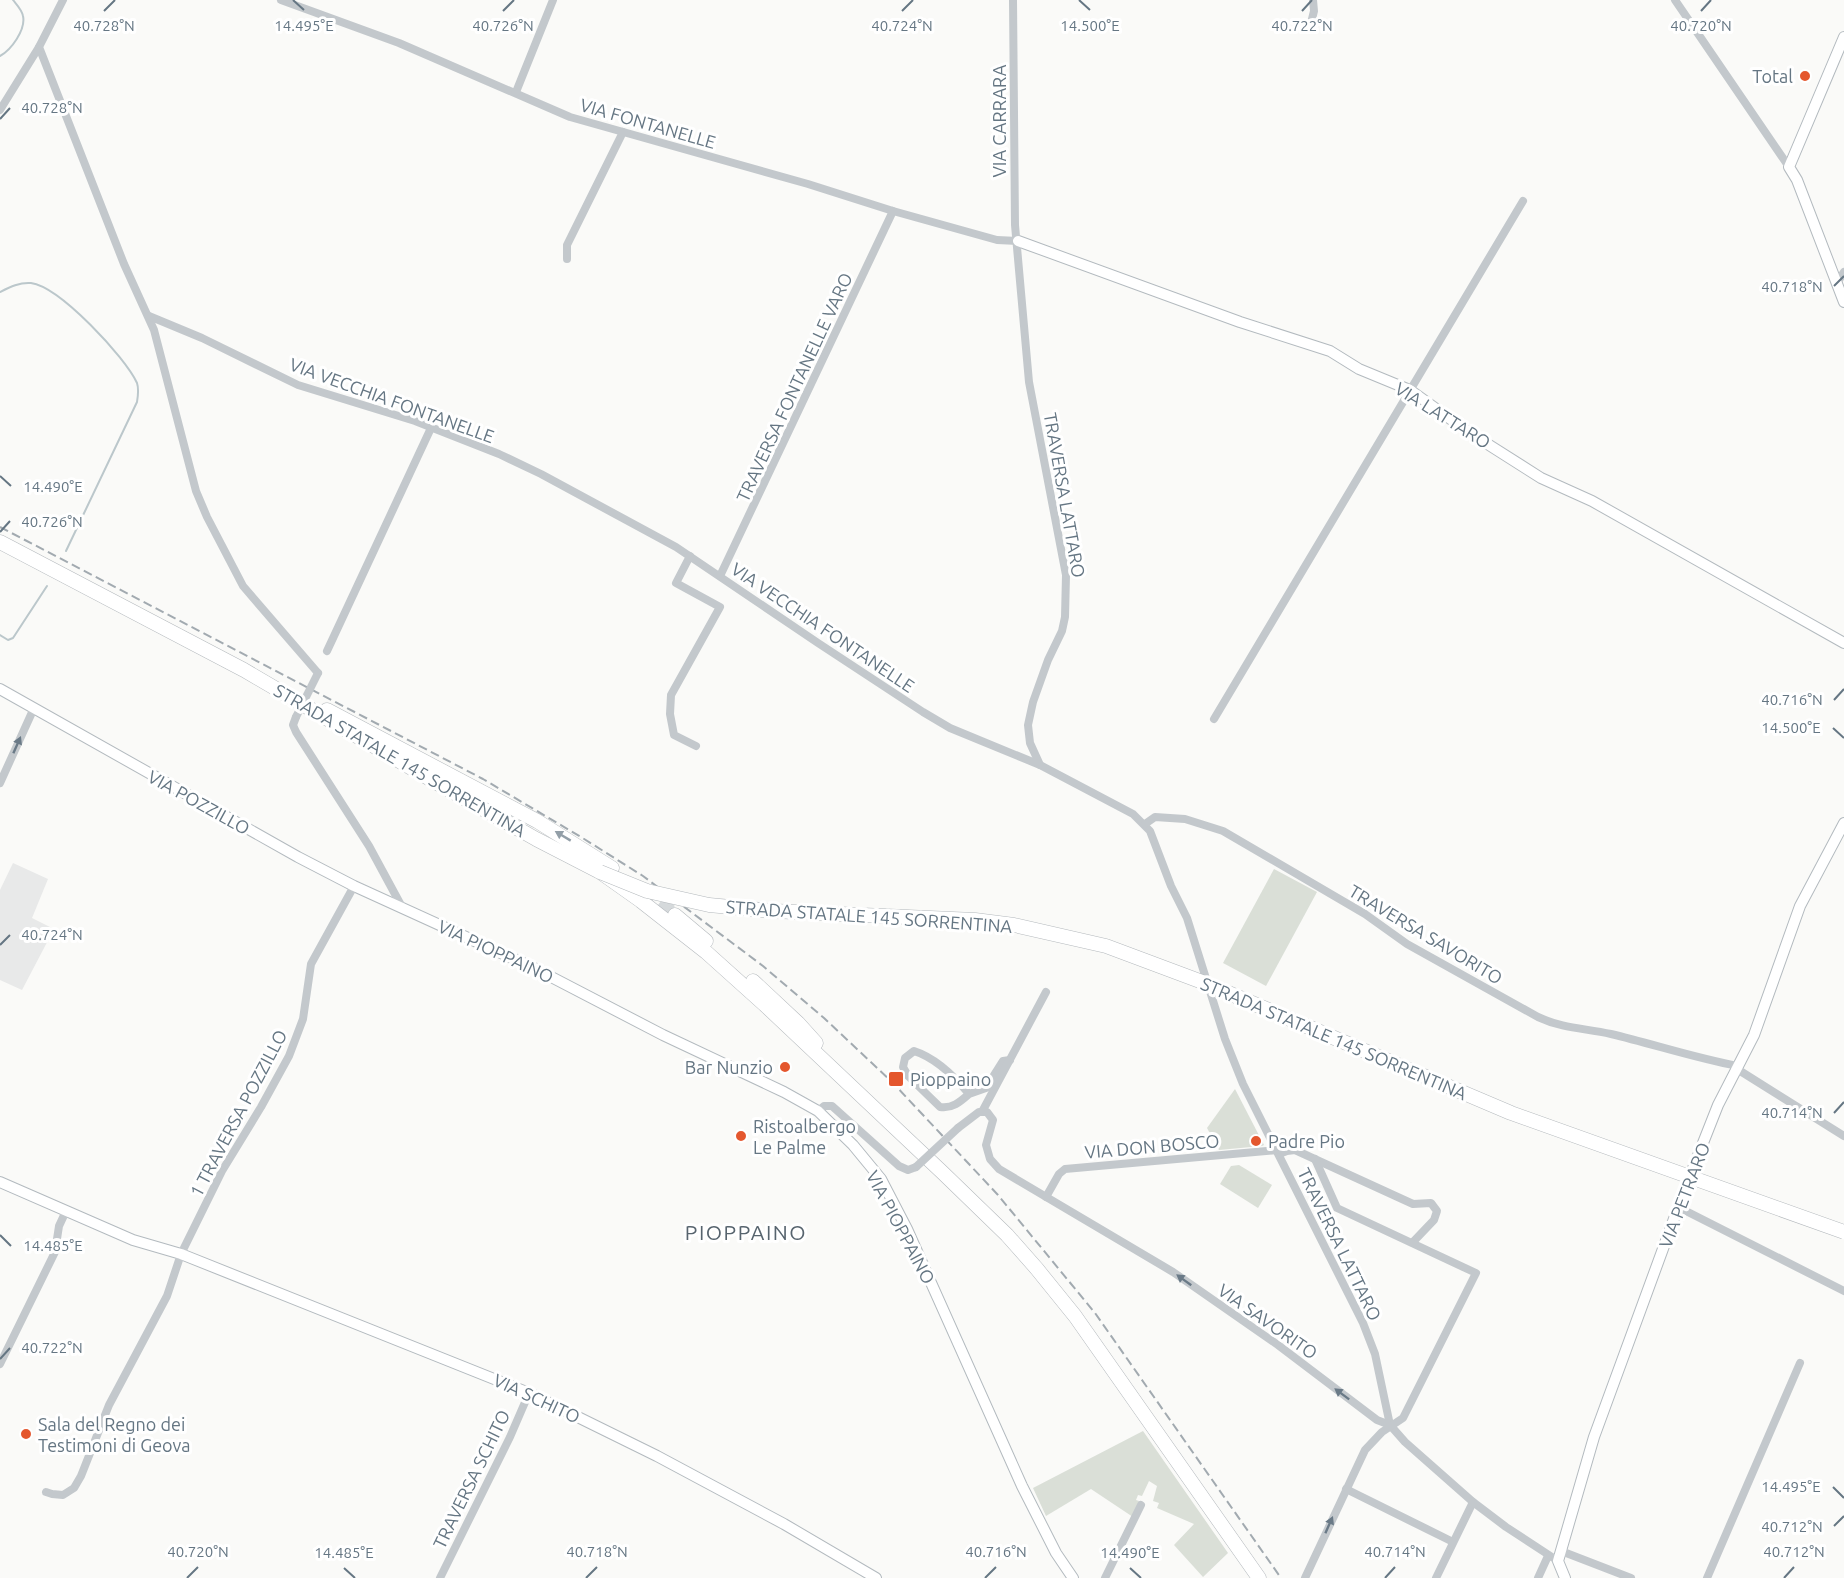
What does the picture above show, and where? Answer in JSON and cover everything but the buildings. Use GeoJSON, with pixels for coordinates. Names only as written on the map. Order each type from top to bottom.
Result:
{"type":"FeatureCollection","features":[{"type":"Feature","properties":{"kind":"highway","name":"STRADA STATALE 145 SORRENTINA"},"geometry":{"type":"LineString","coordinates":[[0,542],[244,670],[359,739],[519,830],[647,891],[710,905],[773,911],[975,920],[1014,925],[1106,946],[1205,983],[1511,1113],[1844,1232]]}},
{"type":"Feature","properties":{"kind":"highway"},"geometry":{"type":"LineString","coordinates":[[275,688],[324,708],[551,829],[606,870],[706,952],[1007,1235],[1058,1294],[1259,1578]]}},
{"type":"Feature","properties":{"kind":"highway"},"geometry":{"type":"LineString","coordinates":[[675,915],[736,966],[798,1023],[860,1095]]}},
{"type":"Feature","properties":{"kind":"street"},"geometry":{"type":"LineString","coordinates":[[0,110],[39,47],[63,0]]}},
{"type":"Feature","properties":{"kind":"street","name":"VIA FONTANELLE"},"geometry":{"type":"LineString","coordinates":[[281,0],[399,43],[570,117],[808,184],[893,211],[997,240],[1018,242]]}},
{"type":"Feature","properties":{"kind":"street"},"geometry":{"type":"LineString","coordinates":[[516,92],[553,0]]}},
{"type":"Feature","properties":{"kind":"street","name":"VIA CARRARA"},"geometry":{"type":"LineString","coordinates":[[1013,0],[1015,225],[1018,242]]}},
{"type":"Feature","properties":{"kind":"street"},"geometry":{"type":"LineString","coordinates":[[1311,23],[1314,11],[1313,0]]}},
{"type":"Feature","properties":{"kind":"street"},"geometry":{"type":"LineString","coordinates":[[1675,0],[1797,180],[1844,302]]}},
{"type":"Feature","properties":{"kind":"street"},"geometry":{"type":"LineString","coordinates":[[1789,167],[1844,37]]}},
{"type":"Feature","properties":{"kind":"street"},"geometry":{"type":"LineString","coordinates":[[39,47],[123,264],[148,316],[170,386],[196,491],[207,518],[243,586],[318,673],[293,725],[369,846],[402,907]]}},
{"type":"Feature","properties":{"kind":"street"},"geometry":{"type":"LineString","coordinates":[[567,259],[567,245],[623,132]]}},
{"type":"Feature","properties":{"kind":"street"},"geometry":{"type":"LineString","coordinates":[[1214,719],[1523,201]]}},
{"type":"Feature","properties":{"kind":"street","name":"TRAVERSA FONTANELLE VARO"},"geometry":{"type":"LineString","coordinates":[[720,576],[893,211]]}},
{"type":"Feature","properties":{"kind":"street","name":"VIA LATTARO"},"geometry":{"type":"LineString","coordinates":[[1018,242],[1240,322],[1330,351],[1359,369],[1410,390],[1467,431],[1541,478],[1592,501],[1844,644]]}},
{"type":"Feature","properties":{"kind":"street","name":"TRAVERSA LATTARO"},"geometry":{"type":"LineString","coordinates":[[1018,242],[1029,382],[1066,575],[1065,617],[1062,631],[1033,702],[1028,725],[1030,743],[1040,765]]}},
{"type":"Feature","properties":{"kind":"street"},"geometry":{"type":"LineString","coordinates":[[1837,283],[1844,272]]}},
{"type":"Feature","properties":{"kind":"street","name":"VIA VECCHIA FONTANELLE"},"geometry":{"type":"LineString","coordinates":[[148,316],[202,338],[298,385],[386,411],[499,454],[542,474],[690,556],[818,644],[950,728],[1040,765]]}},
{"type":"Feature","properties":{"kind":"street"},"geometry":{"type":"LineString","coordinates":[[327,651],[431,428]]}},
{"type":"Feature","properties":{"kind":"street"},"geometry":{"type":"LineString","coordinates":[[690,556],[676,583],[720,607],[670,700],[674,735],[696,746]]}},
{"type":"Feature","properties":{"kind":"street","name":"VIA POZZILLO"},"geometry":{"type":"LineString","coordinates":[[0,689],[207,807],[354,886],[402,907]]}},
{"type":"Feature","properties":{"kind":"street"},"geometry":{"type":"LineString","coordinates":[[0,783],[34,708]]}},
{"type":"Feature","properties":{"kind":"street"},"geometry":{"type":"LineString","coordinates":[[1040,765],[1133,814],[1145,824]]}},
{"type":"Feature","properties":{"kind":"street","name":"TRAVERSA SAVORITO"},"geometry":{"type":"LineString","coordinates":[[1145,824],[1155,817],[1185,819],[1223,831],[1365,914],[1407,944],[1538,1017],[1557,1026],[1610,1034],[1737,1068],[1844,1136]]}},
{"type":"Feature","properties":{"kind":"street","name":"VIA PETRARO"},"geometry":{"type":"LineString","coordinates":[[1555,1556],[1594,1437],[1718,1105],[1754,1035],[1800,906],[1844,823]]}},
{"type":"Feature","properties":{"kind":"street","name":"TRAVERSA LATTARO"},"geometry":{"type":"LineString","coordinates":[[1145,824],[1187,918],[1225,1039],[1243,1083],[1364,1323],[1375,1354],[1390,1425]]}},
{"type":"Feature","properties":{"kind":"street","name":"1 TRAVERSA POZZILLO"},"geometry":{"type":"LineString","coordinates":[[181,1254],[222,1171],[289,1056],[303,1019],[311,964],[354,886]]}},
{"type":"Feature","properties":{"kind":"street","name":"VIA PIOPPAINO"},"geometry":{"type":"LineString","coordinates":[[402,907],[534,968],[663,1035],[784,1092],[818,1112],[853,1145],[881,1179],[907,1229],[1022,1486],[1056,1553],[1073,1578]]}},
{"type":"Feature","properties":{"kind":"street"},"geometry":{"type":"LineString","coordinates":[[818,1112],[824,1106],[832,1106],[899,1166],[908,1170],[916,1167],[958,1128],[983,1110],[1046,992]]}},
{"type":"Feature","properties":{"kind":"street"},"geometry":{"type":"LineString","coordinates":[[969,1094],[938,1063],[923,1054],[914,1051],[905,1058],[903,1067],[908,1076],[940,1107],[947,1108],[961,1102],[969,1094],[986,1089],[1003,1061],[1010,1060]]}},
{"type":"Feature","properties":{"kind":"street","name":"VIA SAVORITO"},"geometry":{"type":"LineString","coordinates":[[983,1110],[991,1115],[993,1120],[986,1145],[990,1159],[1006,1174],[1173,1272],[1377,1420],[1390,1425],[1405,1442],[1473,1502],[1555,1556],[1631,1578]]}},
{"type":"Feature","properties":{"kind":"street","name":"VIA DON BOSCO"},"geometry":{"type":"LineString","coordinates":[[1046,1197],[1059,1174],[1065,1169],[1295,1150],[1413,1204],[1428,1202],[1434,1205],[1437,1211],[1436,1217],[1413,1242]]}},
{"type":"Feature","properties":{"kind":"street"},"geometry":{"type":"LineString","coordinates":[[1305,1578],[1365,1450],[1390,1425],[1404,1418],[1476,1273],[1337,1208],[1315,1159]]}},
{"type":"Feature","properties":{"kind":"street","name":"VIA SCHITO"},"geometry":{"type":"LineString","coordinates":[[0,1182],[133,1240],[181,1254],[529,1393],[657,1456],[774,1519],[876,1578]]}},
{"type":"Feature","properties":{"kind":"street"},"geometry":{"type":"LineString","coordinates":[[1678,1207],[1844,1292]]}},
{"type":"Feature","properties":{"kind":"street"},"geometry":{"type":"LineString","coordinates":[[0,1364],[55,1252],[59,1226],[66,1211]]}},
{"type":"Feature","properties":{"kind":"street"},"geometry":{"type":"LineString","coordinates":[[46,1492],[63,1495],[74,1488],[81,1476],[109,1405],[167,1296],[181,1254]]}},
{"type":"Feature","properties":{"kind":"street"},"geometry":{"type":"LineString","coordinates":[[1707,1578],[1800,1363]]}},
{"type":"Feature","properties":{"kind":"street","name":"TRAVERSA SCHITO"},"geometry":{"type":"LineString","coordinates":[[440,1578],[510,1437],[529,1393]]}},
{"type":"Feature","properties":{"kind":"street"},"geometry":{"type":"LineString","coordinates":[[1346,1489],[1453,1542]]}},
{"type":"Feature","properties":{"kind":"street"},"geometry":{"type":"LineString","coordinates":[[1436,1578],[1473,1502]]}},
{"type":"Feature","properties":{"kind":"street"},"geometry":{"type":"LineString","coordinates":[[1105,1578],[1141,1505]]}},
{"type":"Feature","properties":{"kind":"street"},"geometry":{"type":"LineString","coordinates":[[1538,1578],[1555,1556],[1565,1578]]}},
{"type":"Feature","properties":{"kind":"shaded area"},"geometry":{"type":"Polygon","coordinates":[[[13,863],[48,879],[32,918],[54,929],[22,990],[0,980],[0,890],[13,863]]]}},
{"type":"Feature","properties":{"kind":"shaded area"},"geometry":{"type":"Polygon","coordinates":[[[1274,869],[1317,892],[1266,986],[1223,963],[1274,869]]]}},
{"type":"Feature","properties":{"kind":"shaded area"},"geometry":{"type":"Polygon","coordinates":[[[1235,1089],[1264,1145],[1262,1146],[1219,1150],[1207,1128],[1235,1089]]]}},
{"type":"Feature","properties":{"kind":"shaded area"},"geometry":{"type":"Polygon","coordinates":[[[1239,1165],[1272,1185],[1258,1208],[1220,1184],[1231,1166],[1239,1165]]]}},
{"type":"Feature","properties":{"kind":"shaded area"},"geometry":{"type":"Polygon","coordinates":[[[1143,1431],[1228,1553],[1203,1577],[1174,1545],[1194,1524],[1157,1508],[1159,1503],[1153,1501],[1157,1486],[1149,1481],[1142,1496],[1138,1495],[1136,1500],[1139,1501],[1133,1517],[1091,1489],[1046,1516],[1033,1488],[1143,1431]]]}},
{"type":"Feature","properties":{"kind":"waterway"},"geometry":{"type":"LineString","coordinates":[[0,56],[13,44],[22,27],[22,14],[13,0]]}},
{"type":"Feature","properties":{"kind":"waterway"},"geometry":{"type":"LineString","coordinates":[[0,292],[19,284],[31,283],[43,287],[58,297],[106,341],[138,385],[137,402],[66,551]]}},
{"type":"Feature","properties":{"kind":"waterway"},"geometry":{"type":"LineString","coordinates":[[0,635],[8,640],[13,638],[47,586]]}},
{"type":"Feature","properties":{"kind":"tunnel"},"geometry":{"type":"LineString","coordinates":[[643,890],[675,915]]}},
{"type":"Feature","properties":{"kind":"railway"},"geometry":{"type":"LineString","coordinates":[[0,527],[483,779],[643,876],[763,966],[824,1018],[893,1083],[998,1195],[1095,1313],[1281,1578]]}},
{"type":"Feature","properties":{"kind":"place","name":"Total"},"geometry":{"type":"Point","coordinates":[1805,76]}},
{"type":"Feature","properties":{"kind":"place","name":"Bar Nunzio"},"geometry":{"type":"Point","coordinates":[785,1067]}},
{"type":"Feature","properties":{"kind":"place","name":"Pioppaino"},"geometry":{"type":"Point","coordinates":[896,1079]}},
{"type":"Feature","properties":{"kind":"place","name":"Ristoalbergo Le Palme"},"geometry":{"type":"Point","coordinates":[741,1136]}},
{"type":"Feature","properties":{"kind":"place","name":"Padre Pio"},"geometry":{"type":"Point","coordinates":[1256,1141]}},
{"type":"Feature","properties":{"kind":"place","name":"Sala del Regno dei Testimoni di Geova"},"geometry":{"type":"Point","coordinates":[26,1434]}},
{"type":"Feature","properties":{"kind":"district","name":"PIOPPAINO"},"geometry":{"type":"Point","coordinates":[746,1232]}}]}
